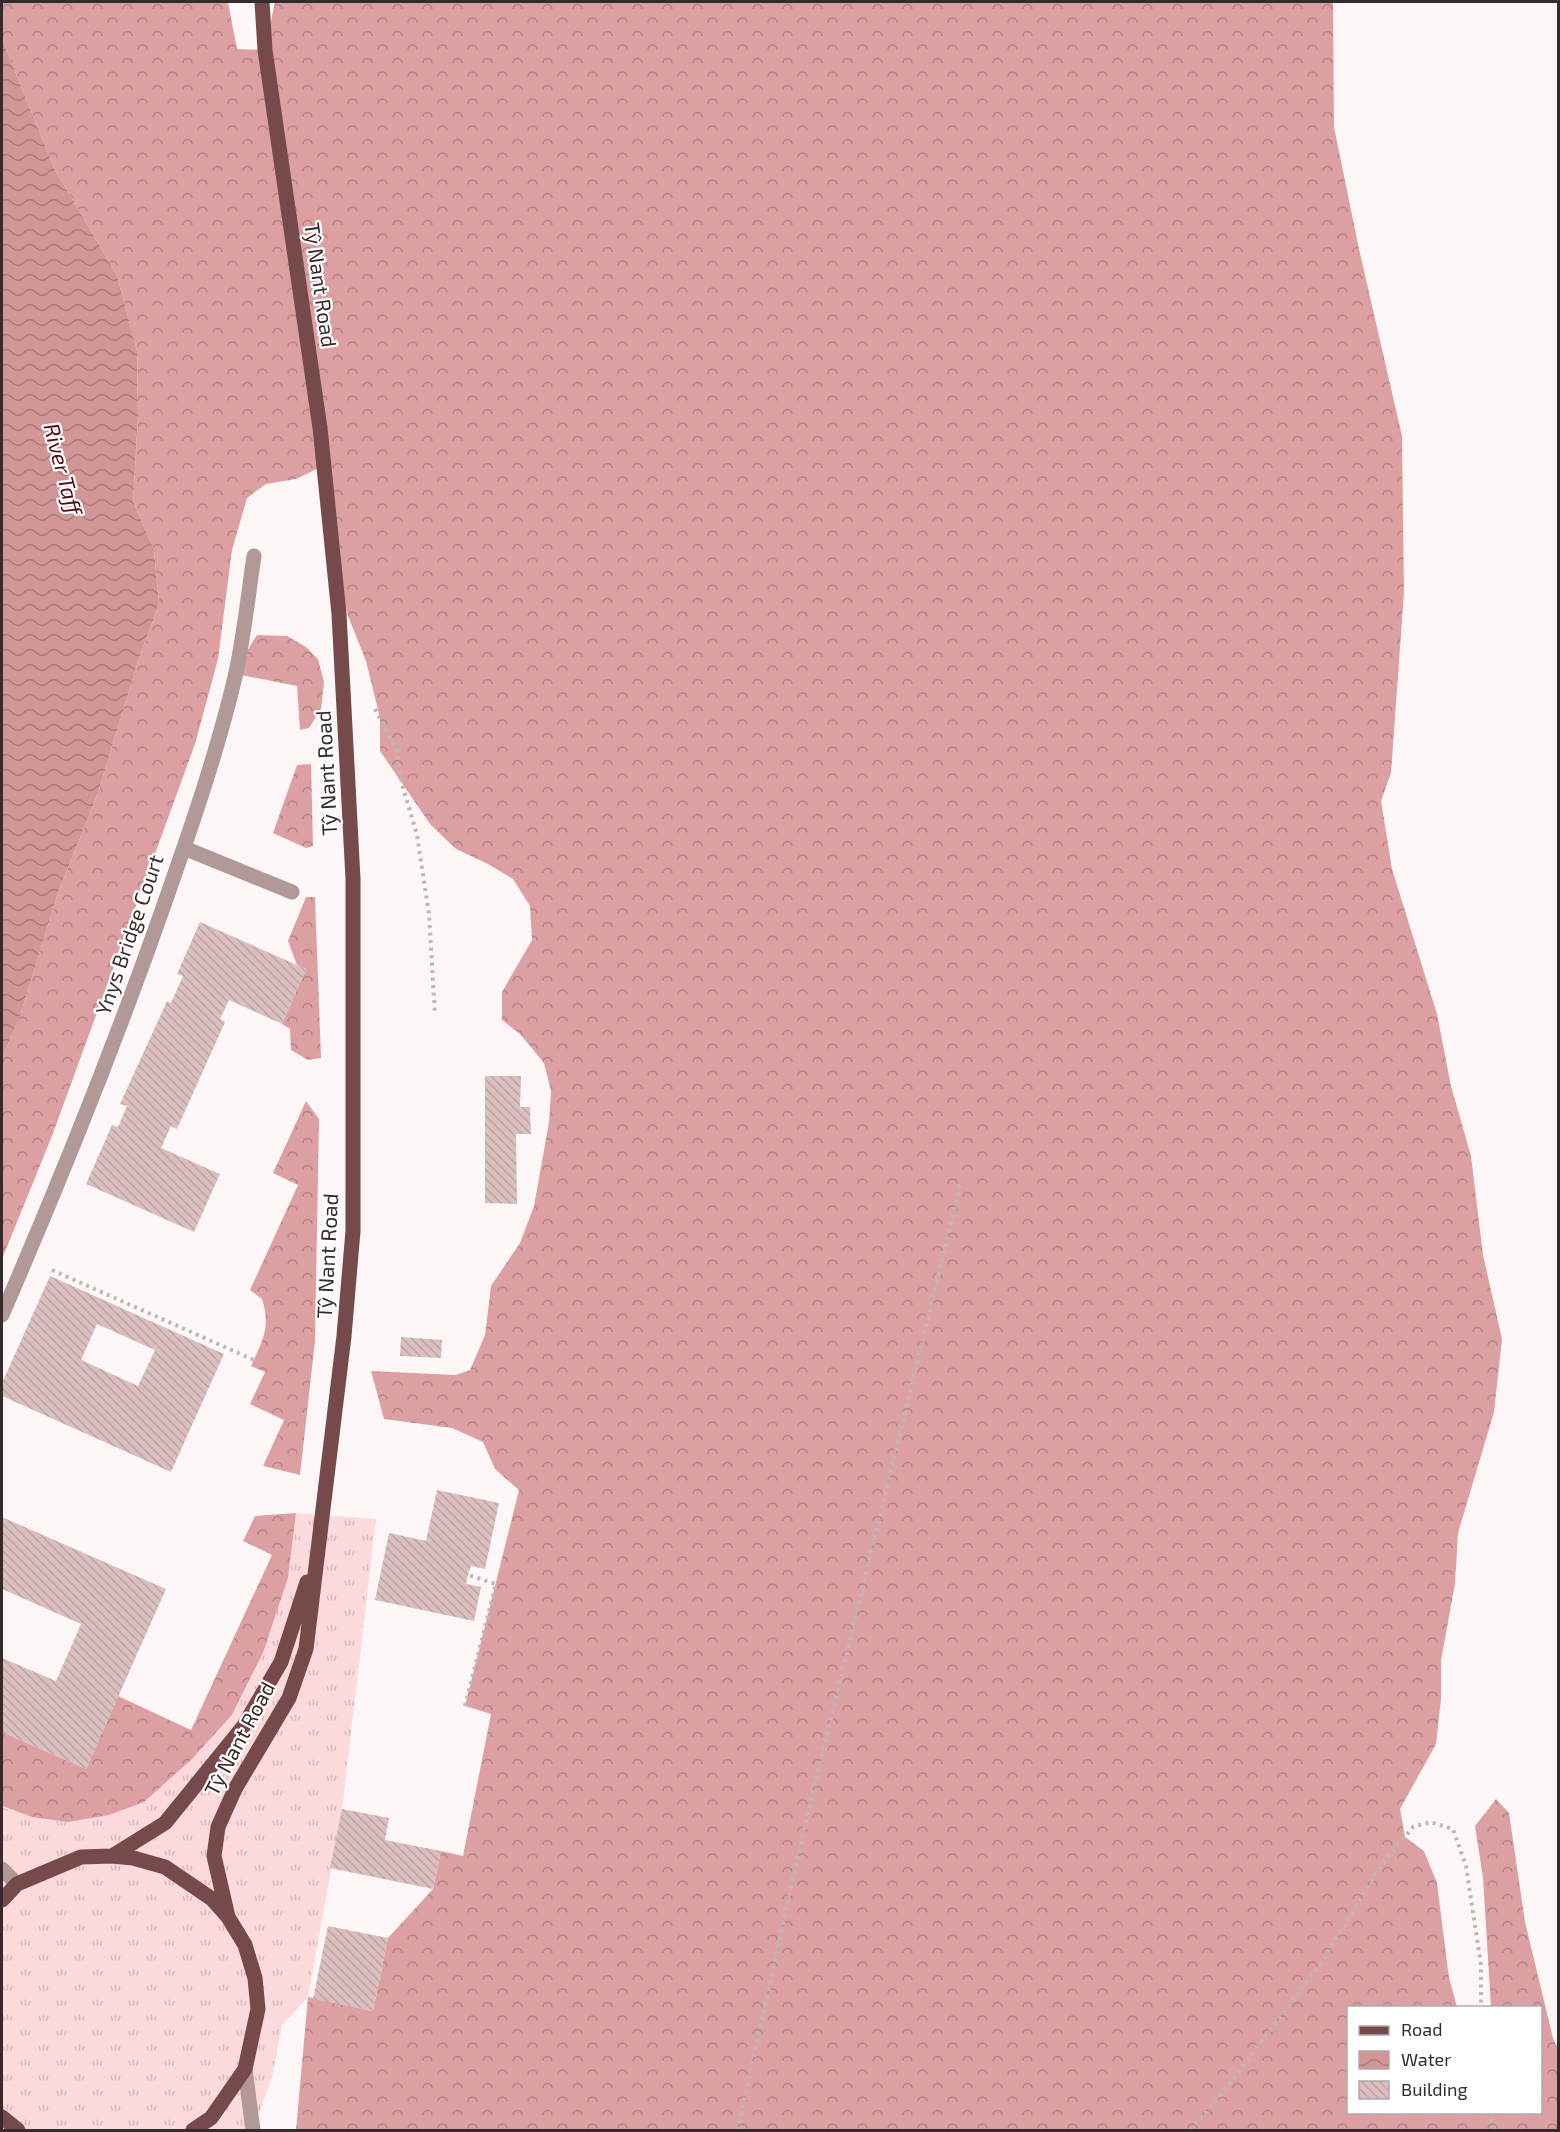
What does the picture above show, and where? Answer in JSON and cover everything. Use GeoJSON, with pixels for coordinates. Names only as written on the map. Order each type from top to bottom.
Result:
{"type":"FeatureCollection","features":[{"type":"Feature","properties":{"kind":"main road","name":"Tŷ Nant Road"},"geometry":{"type":"LineString","coordinates":[[228,1917],[214,1856],[218,1827],[235,1789],[289,1698],[306,1649],[344,1336],[353,1231],[353,879],[339,614],[320,428],[265,50],[262,2]]}},
{"type":"Feature","properties":{"kind":"main road","name":"Tŷ Nant Road"},"geometry":{"type":"LineString","coordinates":[[112,1856],[165,1823],[243,1727],[281,1662],[319,1545]]}},
{"type":"Feature","properties":{"kind":"main road"},"geometry":{"type":"LineString","coordinates":[[2,1900],[16,1884],[81,1857],[112,1856],[133,1858],[165,1867],[212,1899],[228,1917],[245,1945],[255,1978],[258,2009],[245,2069],[211,2118],[193,2130]]}},
{"type":"Feature","properties":{"kind":"main road"},"geometry":{"type":"LineString","coordinates":[[2,2117],[18,2130]]}},
{"type":"Feature","properties":{"kind":"street","name":"Ynys Bridge Court"},"geometry":{"type":"LineString","coordinates":[[2,1315],[51,1203],[125,1016],[184,848],[224,721],[236,674],[254,556]]}},
{"type":"Feature","properties":{"kind":"street"},"geometry":{"type":"LineString","coordinates":[[184,848],[292,892]]}},
{"type":"Feature","properties":{"kind":"street"},"geometry":{"type":"LineString","coordinates":[[2,1869],[16,1884]]}},
{"type":"Feature","properties":{"kind":"street"},"geometry":{"type":"LineString","coordinates":[[245,2069],[253,2130]]}},
{"type":"Feature","properties":{"kind":"path"},"geometry":{"type":"LineString","coordinates":[[342,674],[367,694],[396,749],[402,784],[417,835],[429,914],[435,1015]]}},
{"type":"Feature","properties":{"kind":"path"},"geometry":{"type":"LineString","coordinates":[[738,2130],[800,1846],[960,1182]]}},
{"type":"Feature","properties":{"kind":"path"},"geometry":{"type":"LineString","coordinates":[[26,1258],[254,1360]]}},
{"type":"Feature","properties":{"kind":"path"},"geometry":{"type":"LineString","coordinates":[[465,1706],[496,1584],[468,1575]]}},
{"type":"Feature","properties":{"kind":"path"},"geometry":{"type":"LineString","coordinates":[[1190,2130],[1217,2100],[1322,1962],[1382,1864],[1413,1827],[1430,1822],[1453,1829],[1466,1866],[1480,1954],[1481,2006]]}},
{"type":"Feature","properties":{"kind":"path"},"geometry":{"type":"LineString","coordinates":[[1489,2114],[1495,2130]]}},
{"type":"Feature","properties":{"kind":"green space"},"geometry":{"type":"Polygon","coordinates":[[[2,2],[228,2],[237,49],[265,50],[275,2],[1333,2],[1334,127],[1359,249],[1402,436],[1404,592],[1391,773],[1381,801],[1392,869],[1437,1014],[1451,1086],[1471,1156],[1483,1255],[1502,1339],[1494,1412],[1458,1533],[1455,1584],[1441,1660],[1441,1699],[1436,1744],[1400,1809],[1405,1837],[1424,1851],[1437,1883],[1449,1978],[1457,2006],[1347,2006],[1347,2114],[1542,2114],[1542,2006],[1491,2006],[1483,1878],[1475,1826],[1496,1799],[1509,1813],[1525,1922],[1553,2038],[1558,2049],[1558,2130],[296,2130],[308,1997],[373,2011],[388,1938],[433,1889],[441,1851],[463,1856],[491,1714],[465,1706],[519,1490],[495,1469],[483,1442],[452,1428],[384,1419],[371,1371],[456,1375],[470,1370],[485,1335],[491,1286],[520,1243],[534,1206],[549,1122],[551,1091],[544,1063],[520,1034],[502,1020],[502,992],[532,940],[530,906],[513,879],[456,849],[430,824],[380,751],[380,718],[366,661],[348,616],[333,561],[323,466],[296,479],[266,484],[247,498],[232,550],[218,659],[195,744],[52,1136],[2,1259],[2,1058],[20,1016],[58,893],[98,793],[138,661],[159,604],[154,550],[133,501],[138,418],[137,351],[117,275],[54,168],[2,39],[2,2]]]}},
{"type":"Feature","properties":{"kind":"green space"},"geometry":{"type":"Polygon","coordinates":[[[257,635],[287,636],[306,647],[318,659],[324,682],[321,709],[309,728],[300,730],[297,686],[241,675],[244,656],[257,635]]]}},
{"type":"Feature","properties":{"kind":"green space"},"geometry":{"type":"Polygon","coordinates":[[[311,764],[313,846],[306,848],[273,833],[297,765],[311,764]]]}},
{"type":"Feature","properties":{"kind":"green space"},"geometry":{"type":"Polygon","coordinates":[[[306,897],[315,897],[321,1058],[308,1060],[291,1050],[290,1029],[282,1024],[306,969],[297,965],[288,941],[306,897]]]}},
{"type":"Feature","properties":{"kind":"green space"},"geometry":{"type":"Polygon","coordinates":[[[306,1101],[319,1119],[315,1341],[300,1475],[263,1466],[284,1420],[250,1404],[265,1372],[251,1366],[262,1341],[266,1318],[262,1299],[250,1290],[298,1185],[273,1173],[306,1101]]]}},
{"type":"Feature","properties":{"kind":"green space"},"geometry":{"type":"Polygon","coordinates":[[[296,1513],[376,1519],[342,1809],[308,1997],[282,2025],[272,2077],[253,2130],[2,2130],[2,1807],[32,1817],[187,1763],[234,1713],[263,1653],[288,1578],[296,1513]]]}},
{"type":"Feature","properties":{"kind":"green space"},"geometry":{"type":"Polygon","coordinates":[[[296,1513],[288,1578],[263,1653],[232,1715],[192,1759],[144,1802],[109,1815],[68,1822],[32,1817],[2,1806],[2,1732],[86,1769],[118,1696],[191,1730],[272,1555],[243,1541],[255,1516],[296,1513]]]}},
{"type":"Feature","properties":{"kind":"water","name":"River Taff"},"geometry":{"type":"Polygon","coordinates":[[[2,39],[54,168],[117,275],[137,351],[138,418],[133,501],[154,550],[159,604],[138,661],[98,793],[58,893],[20,1016],[2,1058],[2,39]]]}},
{"type":"Feature","properties":{"kind":"building"},"geometry":{"type":"Polygon","coordinates":[[[200,922],[306,969],[282,1024],[229,1000],[220,1019],[225,1022],[177,1129],[171,1126],[161,1148],[220,1174],[194,1232],[86,1184],[112,1125],[118,1127],[127,1106],[120,1104],[167,1001],[171,1003],[183,976],[177,974],[200,922]]]}},
{"type":"Feature","properties":{"kind":"building"},"geometry":{"type":"Polygon","coordinates":[[[485,1076],[521,1076],[520,1107],[530,1107],[531,1134],[516,1134],[517,1204],[485,1203],[485,1076]]]}},
{"type":"Feature","properties":{"kind":"building"},"geometry":{"type":"Polygon","coordinates":[[[50,1276],[224,1354],[171,1472],[2,1396],[2,1383],[50,1276]],[[97,1324],[81,1360],[138,1386],[155,1350],[97,1324]]]}},
{"type":"Feature","properties":{"kind":"building"},"geometry":{"type":"Polygon","coordinates":[[[401,1337],[442,1340],[441,1358],[400,1356],[401,1337]]]}},
{"type":"Feature","properties":{"kind":"building"},"geometry":{"type":"Polygon","coordinates":[[[437,1490],[499,1503],[485,1569],[471,1566],[466,1584],[481,1587],[474,1621],[375,1600],[389,1533],[426,1541],[437,1490]]]}},
{"type":"Feature","properties":{"kind":"building"},"geometry":{"type":"Polygon","coordinates":[[[2,1517],[166,1589],[86,1769],[2,1732],[2,1658],[56,1681],[81,1624],[2,1589],[2,1517]]]}},
{"type":"Feature","properties":{"kind":"building"},"geometry":{"type":"Polygon","coordinates":[[[342,1809],[389,1818],[385,1840],[441,1851],[433,1889],[330,1868],[342,1809]]]}},
{"type":"Feature","properties":{"kind":"building"},"geometry":{"type":"Polygon","coordinates":[[[328,1926],[388,1938],[373,2011],[313,1999],[328,1926]]]}}]}
